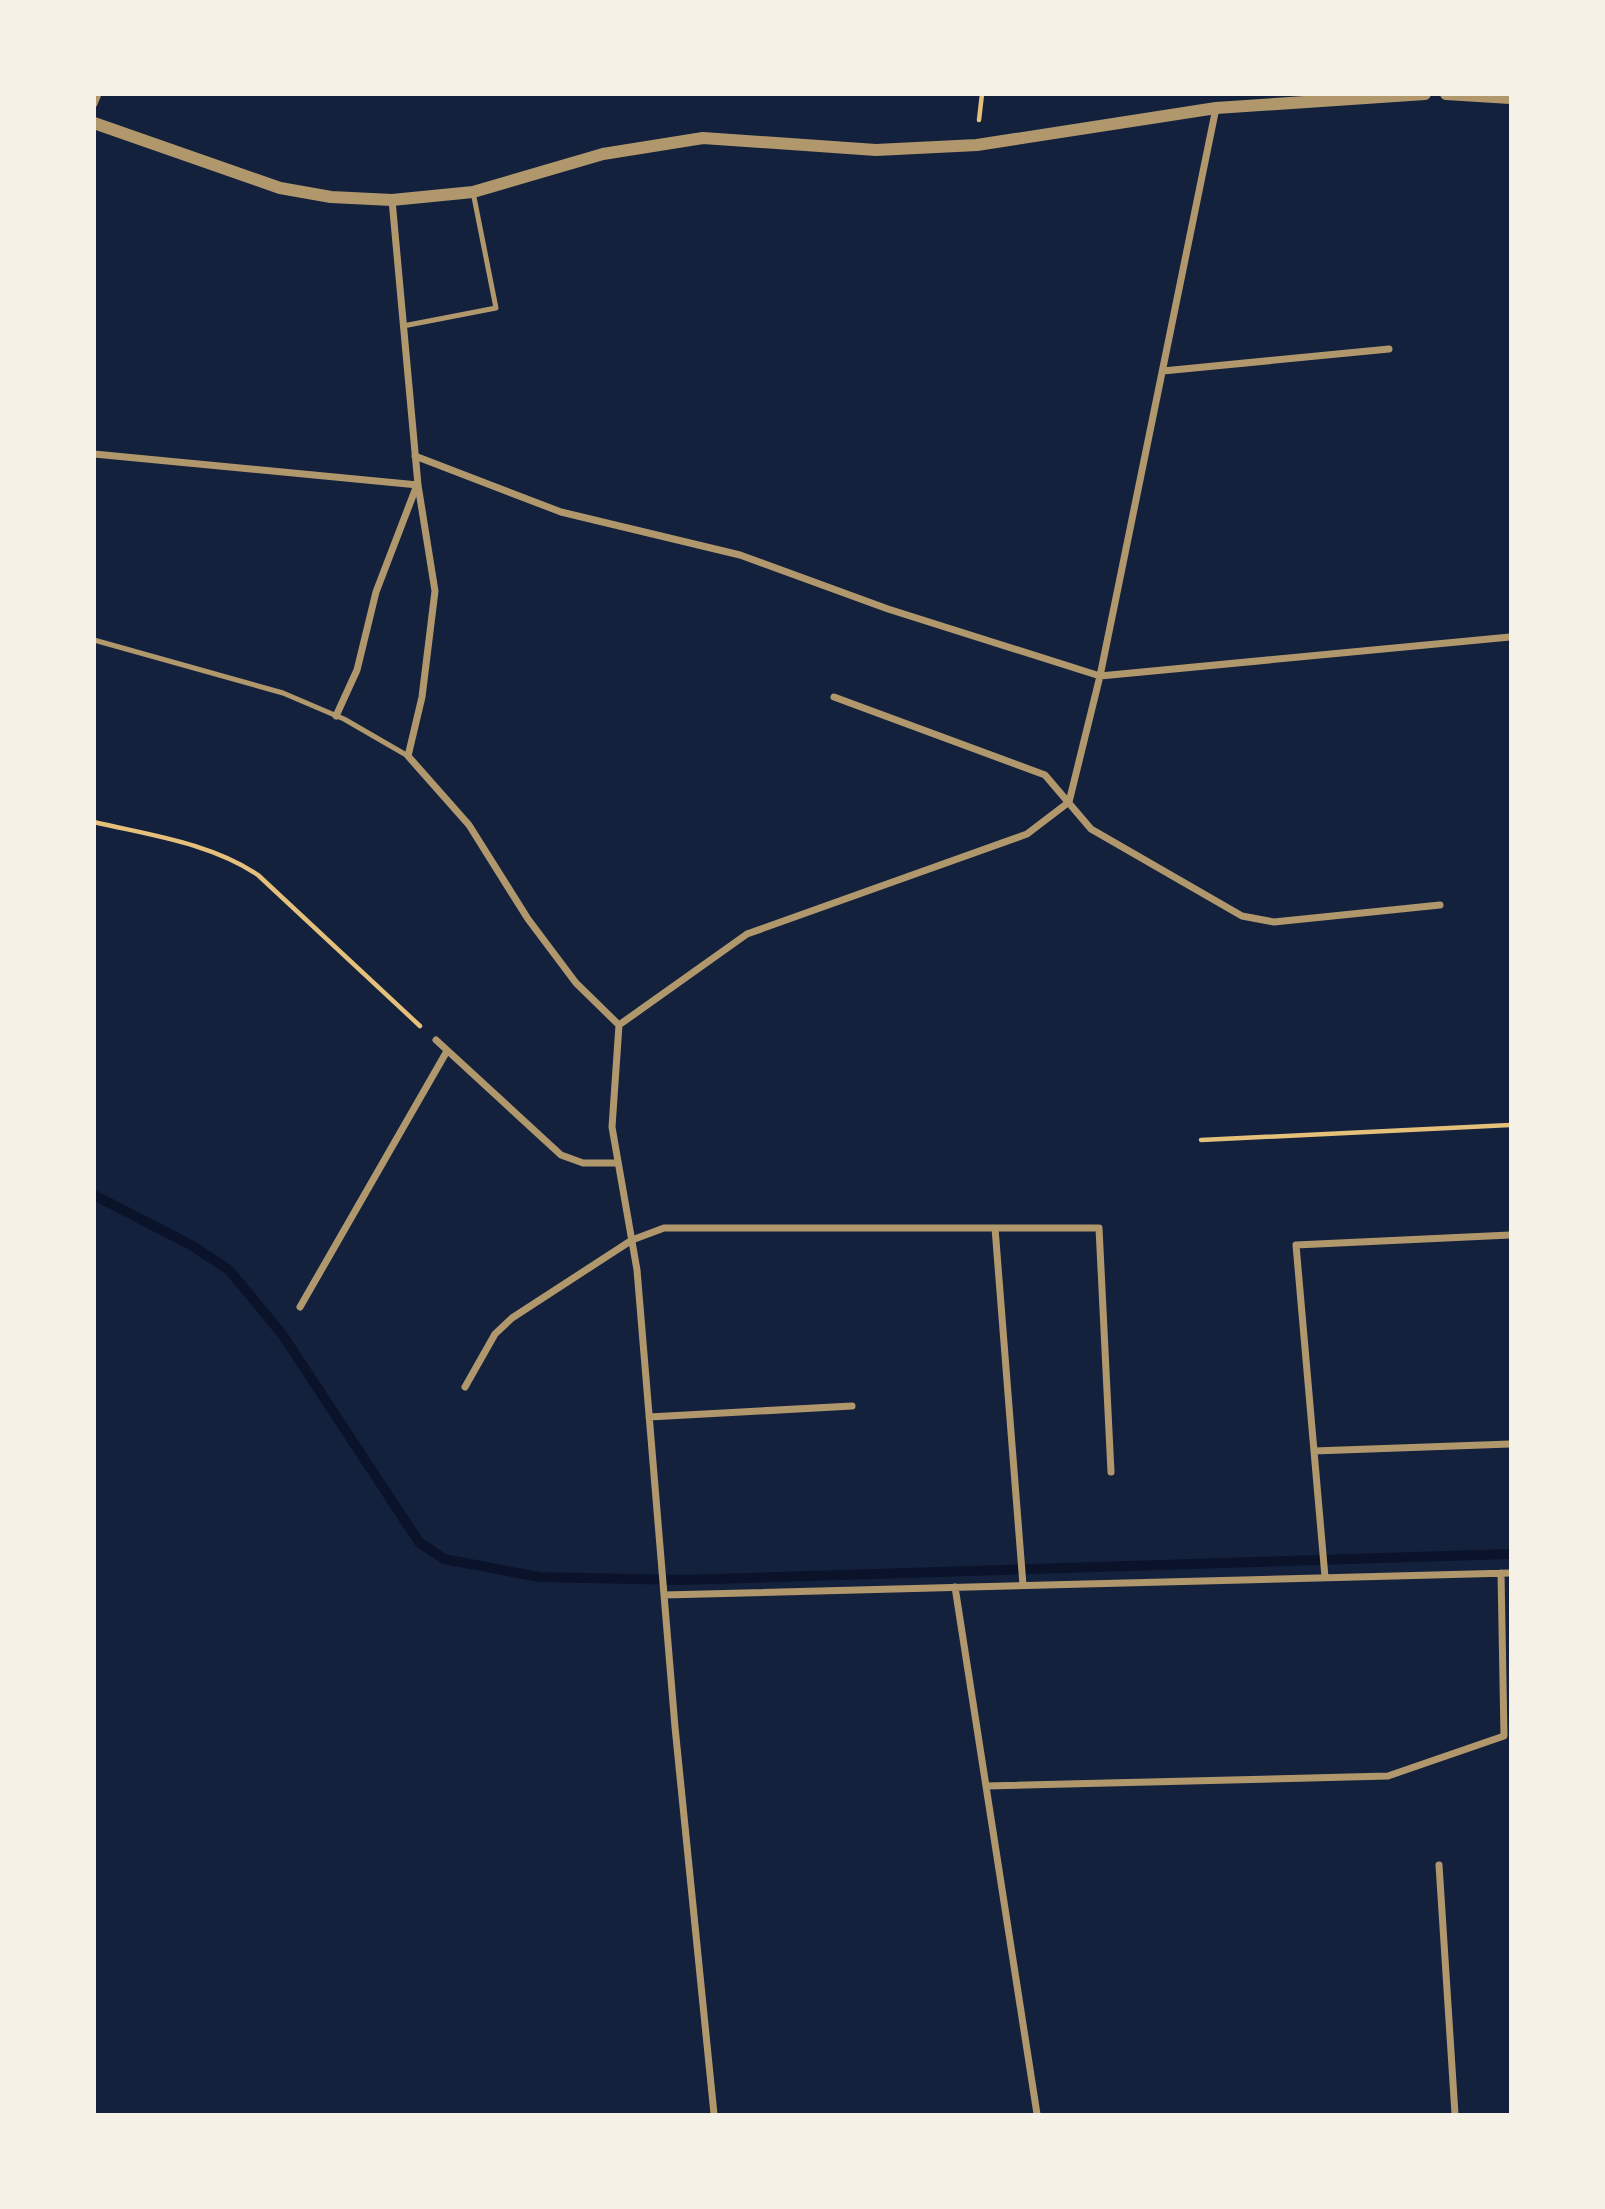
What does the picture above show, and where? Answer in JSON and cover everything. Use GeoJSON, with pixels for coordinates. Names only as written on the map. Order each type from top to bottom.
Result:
{"type":"FeatureCollection","features":[{"type":"Feature","properties":{"kind":"street"},"geometry":{"type":"LineString","coordinates":[[94,104],[98,94]]}},
{"type":"Feature","properties":{"kind":"street"},"geometry":{"type":"LineString","coordinates":[[94,123],[281,188],[331,197],[392,200],[473,192],[603,154],[703,138],[876,150],[977,145],[1216,108],[1425,94]]}},
{"type":"Feature","properties":{"kind":"street"},"geometry":{"type":"LineString","coordinates":[[1446,94],[1510,98]]}},
{"type":"Feature","properties":{"kind":"street"},"geometry":{"type":"LineString","coordinates":[[619,1025],[747,934],[1027,834],[1069,802],[1100,676],[1216,108]]}},
{"type":"Feature","properties":{"kind":"street"},"geometry":{"type":"LineString","coordinates":[[392,200],[418,485],[435,592],[422,697],[408,756],[469,825],[528,919],[576,983],[619,1025],[612,1127],[637,1270],[664,1595],[714,2115]]}},
{"type":"Feature","properties":{"kind":"street"},"geometry":{"type":"LineString","coordinates":[[1163,371],[1389,349]]}},
{"type":"Feature","properties":{"kind":"street"},"geometry":{"type":"LineString","coordinates":[[94,454],[418,485]]}},
{"type":"Feature","properties":{"kind":"street"},"geometry":{"type":"LineString","coordinates":[[415,456],[561,512],[740,555],[888,609],[1100,676],[1510,637]]}},
{"type":"Feature","properties":{"kind":"street"},"geometry":{"type":"LineString","coordinates":[[336,716],[356,670],[376,592],[418,485]]}},
{"type":"Feature","properties":{"kind":"street"},"geometry":{"type":"LineString","coordinates":[[834,696],[1045,775],[1091,829],[1242,916],[1274,922],[1440,905]]}},
{"type":"Feature","properties":{"kind":"street"},"geometry":{"type":"LineString","coordinates":[[436,1040],[561,1154],[583,1163],[618,1163]]}},
{"type":"Feature","properties":{"kind":"street"},"geometry":{"type":"LineString","coordinates":[[300,1307],[447,1051]]}},
{"type":"Feature","properties":{"kind":"street"},"geometry":{"type":"LineString","coordinates":[[465,1387],[495,1334],[512,1318],[632,1240],[664,1228],[1099,1228],[1111,1472]]}},
{"type":"Feature","properties":{"kind":"street"},"geometry":{"type":"LineString","coordinates":[[995,1228],[1023,1585]]}},
{"type":"Feature","properties":{"kind":"street"},"geometry":{"type":"LineString","coordinates":[[1325,1577],[1296,1245],[1510,1235]]}},
{"type":"Feature","properties":{"kind":"street"},"geometry":{"type":"LineString","coordinates":[[649,1417],[852,1406]]}},
{"type":"Feature","properties":{"kind":"street"},"geometry":{"type":"LineString","coordinates":[[1314,1451],[1510,1444]]}},
{"type":"Feature","properties":{"kind":"street"},"geometry":{"type":"LineString","coordinates":[[986,1786],[1388,1776],[1504,1736],[1501,1573]]}},
{"type":"Feature","properties":{"kind":"street"},"geometry":{"type":"LineString","coordinates":[[664,1595],[1510,1573]]}},
{"type":"Feature","properties":{"kind":"street"},"geometry":{"type":"LineString","coordinates":[[955,1587],[1037,2115]]}},
{"type":"Feature","properties":{"kind":"street"},"geometry":{"type":"LineString","coordinates":[[1439,1865],[1455,2115]]}},
{"type":"Feature","properties":{"kind":"lane"},"geometry":{"type":"LineString","coordinates":[[403,326],[496,308],[473,192]]}},
{"type":"Feature","properties":{"kind":"lane"},"geometry":{"type":"LineString","coordinates":[[94,640],[283,694],[336,716],[408,756]]}},
{"type":"Feature","properties":{"kind":"path"},"geometry":{"type":"LineString","coordinates":[[94,822],[204,849],[237,860],[258,874],[436,1040]]}},
{"type":"Feature","properties":{"kind":"path"},"geometry":{"type":"LineString","coordinates":[[1201,1140],[1510,1125]]}},
{"type":"Feature","properties":{"kind":"waterway"},"geometry":{"type":"LineString","coordinates":[[94,1195],[191,1245],[229,1270],[282,1334],[419,1542],[444,1559],[539,1577],[681,1580],[1510,1554]]}}]}
